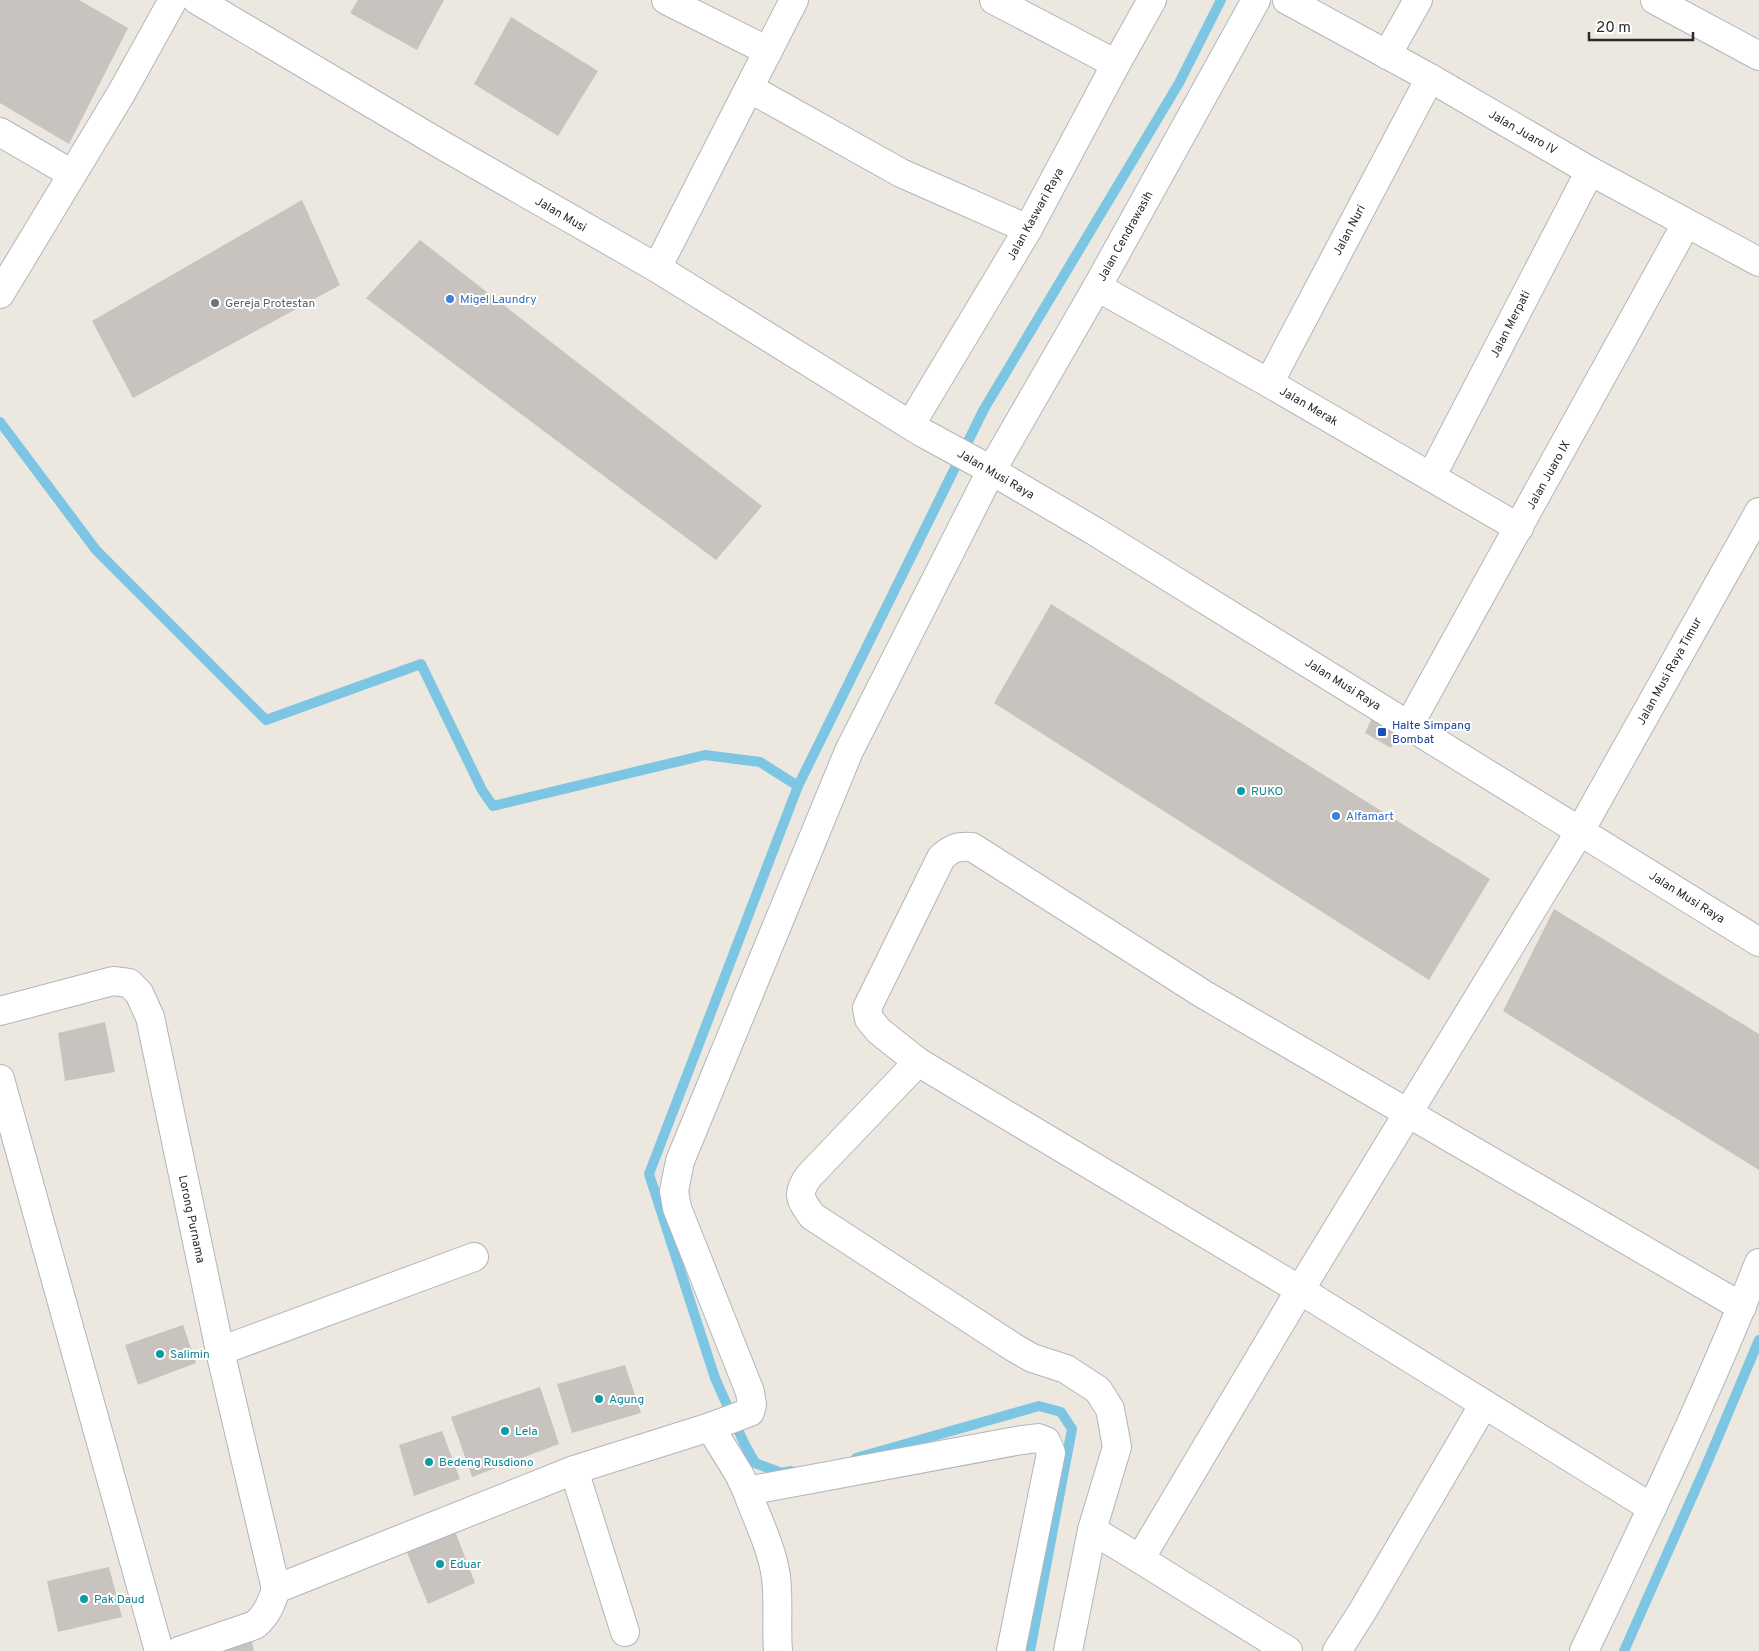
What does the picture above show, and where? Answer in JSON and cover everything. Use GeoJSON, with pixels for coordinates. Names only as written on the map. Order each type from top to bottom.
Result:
{"type":"FeatureCollection","features":[{"type":"Feature","properties":{"kind":"street"},"geometry":{"type":"LineString","coordinates":[[0,294],[122,92],[173,0]]}},
{"type":"Feature","properties":{"kind":"street","name":"Jalan Musi"},"geometry":{"type":"LineString","coordinates":[[197,0],[442,146],[657,268],[917,428]]}},
{"type":"Feature","properties":{"kind":"street"},"geometry":{"type":"LineString","coordinates":[[666,0],[768,51]]}},
{"type":"Feature","properties":{"kind":"street"},"geometry":{"type":"LineString","coordinates":[[657,268],[794,0]]}},
{"type":"Feature","properties":{"kind":"street"},"geometry":{"type":"LineString","coordinates":[[994,0],[1116,64]]}},
{"type":"Feature","properties":{"kind":"street","name":"Jalan Kaswari Raya"},"geometry":{"type":"LineString","coordinates":[[917,428],[1028,229],[1152,0]]}},
{"type":"Feature","properties":{"kind":"street","name":"Jalan Cendrawasih"},"geometry":{"type":"LineString","coordinates":[[714,1425],[750,1412],[752,1405],[750,1392],[677,1208],[674,1191],[680,1161],[849,750],[985,467],[1097,287],[1256,0]]}},
{"type":"Feature","properties":{"kind":"street","name":"Jalan Juaro IV"},"geometry":{"type":"LineString","coordinates":[[1287,0],[1430,78],[1590,171],[1759,262]]}},
{"type":"Feature","properties":{"kind":"street"},"geometry":{"type":"LineString","coordinates":[[1387,55],[1418,0]]}},
{"type":"Feature","properties":{"kind":"street"},"geometry":{"type":"LineString","coordinates":[[1655,0],[1759,56]]}},
{"type":"Feature","properties":{"kind":"street","name":"Jalan Nuri"},"geometry":{"type":"LineString","coordinates":[[1269,383],[1430,78]]}},
{"type":"Feature","properties":{"kind":"street"},"geometry":{"type":"LineString","coordinates":[[749,88],[901,172],[1028,229]]}},
{"type":"Feature","properties":{"kind":"street"},"geometry":{"type":"LineString","coordinates":[[0,132],[72,174]]}},
{"type":"Feature","properties":{"kind":"street","name":"Jalan Merpati"},"geometry":{"type":"LineString","coordinates":[[1431,477],[1590,171]]}},
{"type":"Feature","properties":{"kind":"street","name":"Jalan Juaro IX"},"geometry":{"type":"LineString","coordinates":[[1409,725],[1686,224]]}},
{"type":"Feature","properties":{"kind":"street","name":"Jalan Merak"},"geometry":{"type":"LineString","coordinates":[[1097,287],[1269,383],[1519,528]]}},
{"type":"Feature","properties":{"kind":"street","name":"Jalan Musi Raya"},"geometry":{"type":"LineString","coordinates":[[917,428],[1096,532],[1759,942]]}},
{"type":"Feature","properties":{"kind":"street","name":"Jalan Musi Raya Timur"},"geometry":{"type":"LineString","coordinates":[[1140,1559],[1300,1290],[1580,830],[1759,512]]}},
{"type":"Feature","properties":{"kind":"street"},"geometry":{"type":"LineString","coordinates":[[1652,1508],[1300,1290],[918,1062],[879,1031],[869,1019],[867,1008],[941,858],[950,849],[972,847],[1203,994],[1742,1307]]}},
{"type":"Feature","properties":{"kind":"street","name":"Lorong Purnama"},"geometry":{"type":"LineString","coordinates":[[0,1011],[114,981],[129,983],[138,993],[150,1017],[220,1351],[276,1589]]}},
{"type":"Feature","properties":{"kind":"street"},"geometry":{"type":"LineString","coordinates":[[918,1062],[809,1176],[801,1187],[801,1201],[812,1216],[1013,1347],[1032,1358],[1066,1369],[1098,1390],[1110,1410],[1116,1447],[1092,1530],[1068,1651]]}},
{"type":"Feature","properties":{"kind":"street"},"geometry":{"type":"LineString","coordinates":[[0,1079],[159,1651]]}},
{"type":"Feature","properties":{"kind":"street"},"geometry":{"type":"LineString","coordinates":[[220,1351],[474,1258]]}},
{"type":"Feature","properties":{"kind":"street"},"geometry":{"type":"LineString","coordinates":[[1584,1651],[1652,1508],[1742,1307],[1759,1263]]}},
{"type":"Feature","properties":{"kind":"street"},"geometry":{"type":"LineString","coordinates":[[1337,1651],[1362,1612],[1484,1404]]}},
{"type":"Feature","properties":{"kind":"street"},"geometry":{"type":"LineString","coordinates":[[179,1651],[255,1625],[265,1616],[272,1604],[276,1589],[574,1470],[714,1425],[747,1491],[775,1571],[778,1651]]}},
{"type":"Feature","properties":{"kind":"street"},"geometry":{"type":"LineString","coordinates":[[747,1491],[1016,1441],[1038,1438],[1046,1441],[1051,1453],[1011,1651]]}},
{"type":"Feature","properties":{"kind":"street"},"geometry":{"type":"LineString","coordinates":[[574,1470],[626,1632]]}},
{"type":"Feature","properties":{"kind":"street"},"geometry":{"type":"LineString","coordinates":[[1092,1530],[1288,1651]]}},
{"type":"Feature","properties":{"kind":"building"},"geometry":{"type":"Polygon","coordinates":[[[0,0],[79,0],[128,28],[69,144],[0,103],[0,0]]]}},
{"type":"Feature","properties":{"kind":"building"},"geometry":{"type":"Polygon","coordinates":[[[358,0],[444,0],[417,50],[350,13],[358,0]]]}},
{"type":"Feature","properties":{"kind":"building"},"geometry":{"type":"Polygon","coordinates":[[[511,17],[598,71],[558,136],[474,84],[511,17]]]}},
{"type":"Feature","properties":{"kind":"building","name":"Gereja Protestan"},"geometry":{"type":"Polygon","coordinates":[[[302,200],[340,285],[133,398],[92,321],[302,200]]]}},
{"type":"Feature","properties":{"kind":"building"},"geometry":{"type":"Polygon","coordinates":[[[420,240],[762,506],[716,560],[366,298],[420,240]]]}},
{"type":"Feature","properties":{"kind":"building","name":"RUKO"},"geometry":{"type":"Polygon","coordinates":[[[1051,604],[1490,879],[1429,980],[994,703],[1051,604]]]}},
{"type":"Feature","properties":{"kind":"building","name":"Halte Simpang Bombat"},"geometry":{"type":"Polygon","coordinates":[[[1373,716],[1400,731],[1391,748],[1365,733],[1373,716]]]}},
{"type":"Feature","properties":{"kind":"building"},"geometry":{"type":"Polygon","coordinates":[[[1554,909],[1759,1034],[1759,1170],[1503,1011],[1554,909]]]}},
{"type":"Feature","properties":{"kind":"building"},"geometry":{"type":"Polygon","coordinates":[[[105,1022],[115,1072],[65,1081],[58,1033],[105,1022]]]}},
{"type":"Feature","properties":{"kind":"building","name":"Salimin"},"geometry":{"type":"Polygon","coordinates":[[[183,1325],[196,1363],[138,1385],[125,1345],[183,1325]]]}},
{"type":"Feature","properties":{"kind":"building","name":"Agung"},"geometry":{"type":"Polygon","coordinates":[[[625,1365],[641,1413],[572,1433],[557,1384],[625,1365]]]}},
{"type":"Feature","properties":{"kind":"building","name":"Lela"},"geometry":{"type":"Polygon","coordinates":[[[540,1387],[559,1444],[472,1477],[451,1417],[540,1387]]]}},
{"type":"Feature","properties":{"kind":"building","name":"Bedeng Rusdiono"},"geometry":{"type":"Polygon","coordinates":[[[442,1431],[460,1479],[414,1496],[399,1445],[442,1431]]]}},
{"type":"Feature","properties":{"kind":"building","name":"Eduar"},"geometry":{"type":"Polygon","coordinates":[[[453,1526],[475,1583],[428,1604],[404,1545],[453,1526]]]}},
{"type":"Feature","properties":{"kind":"building","name":"Pak Daud"},"geometry":{"type":"Polygon","coordinates":[[[109,1567],[122,1617],[58,1632],[47,1581],[109,1567]]]}},
{"type":"Feature","properties":{"kind":"building"},"geometry":{"type":"Polygon","coordinates":[[[250,1634],[254,1651],[203,1651],[250,1634]]]}},
{"type":"Feature","properties":{"kind":"waterway"},"geometry":{"type":"LineString","coordinates":[[791,1471],[782,1473],[755,1463],[744,1443],[715,1378],[649,1174],[798,786],[984,409],[1179,83],[1221,0]]}},
{"type":"Feature","properties":{"kind":"waterway"},"geometry":{"type":"LineString","coordinates":[[0,422],[96,550],[266,720],[421,664],[482,790],[493,806],[705,755],[760,762],[798,786]]}},
{"type":"Feature","properties":{"kind":"waterway"},"geometry":{"type":"LineString","coordinates":[[1624,1651],[1759,1340]]}},
{"type":"Feature","properties":{"kind":"waterway"},"geometry":{"type":"LineString","coordinates":[[856,1458],[1039,1406],[1061,1412],[1072,1429],[1030,1651]]}},
{"type":"Feature","properties":{"kind":"place","name":"Migel Laundry"},"geometry":{"type":"Point","coordinates":[450,299]}},
{"type":"Feature","properties":{"kind":"place","name":"Gereja Protestan"},"geometry":{"type":"Point","coordinates":[215,303]}},
{"type":"Feature","properties":{"kind":"place","name":"Halte Simpang Bombat"},"geometry":{"type":"Point","coordinates":[1382,732]}},
{"type":"Feature","properties":{"kind":"place","name":"RUKO"},"geometry":{"type":"Point","coordinates":[1241,791]}},
{"type":"Feature","properties":{"kind":"place","name":"Alfamart"},"geometry":{"type":"Point","coordinates":[1336,816]}},
{"type":"Feature","properties":{"kind":"place","name":"Salimin"},"geometry":{"type":"Point","coordinates":[160,1354]}},
{"type":"Feature","properties":{"kind":"place","name":"Agung"},"geometry":{"type":"Point","coordinates":[599,1399]}},
{"type":"Feature","properties":{"kind":"place","name":"Lela"},"geometry":{"type":"Point","coordinates":[505,1431]}},
{"type":"Feature","properties":{"kind":"place","name":"Bedeng Rusdiono"},"geometry":{"type":"Point","coordinates":[429,1462]}},
{"type":"Feature","properties":{"kind":"place","name":"Eduar"},"geometry":{"type":"Point","coordinates":[440,1564]}},
{"type":"Feature","properties":{"kind":"place","name":"Pak Daud"},"geometry":{"type":"Point","coordinates":[84,1599]}}]}
